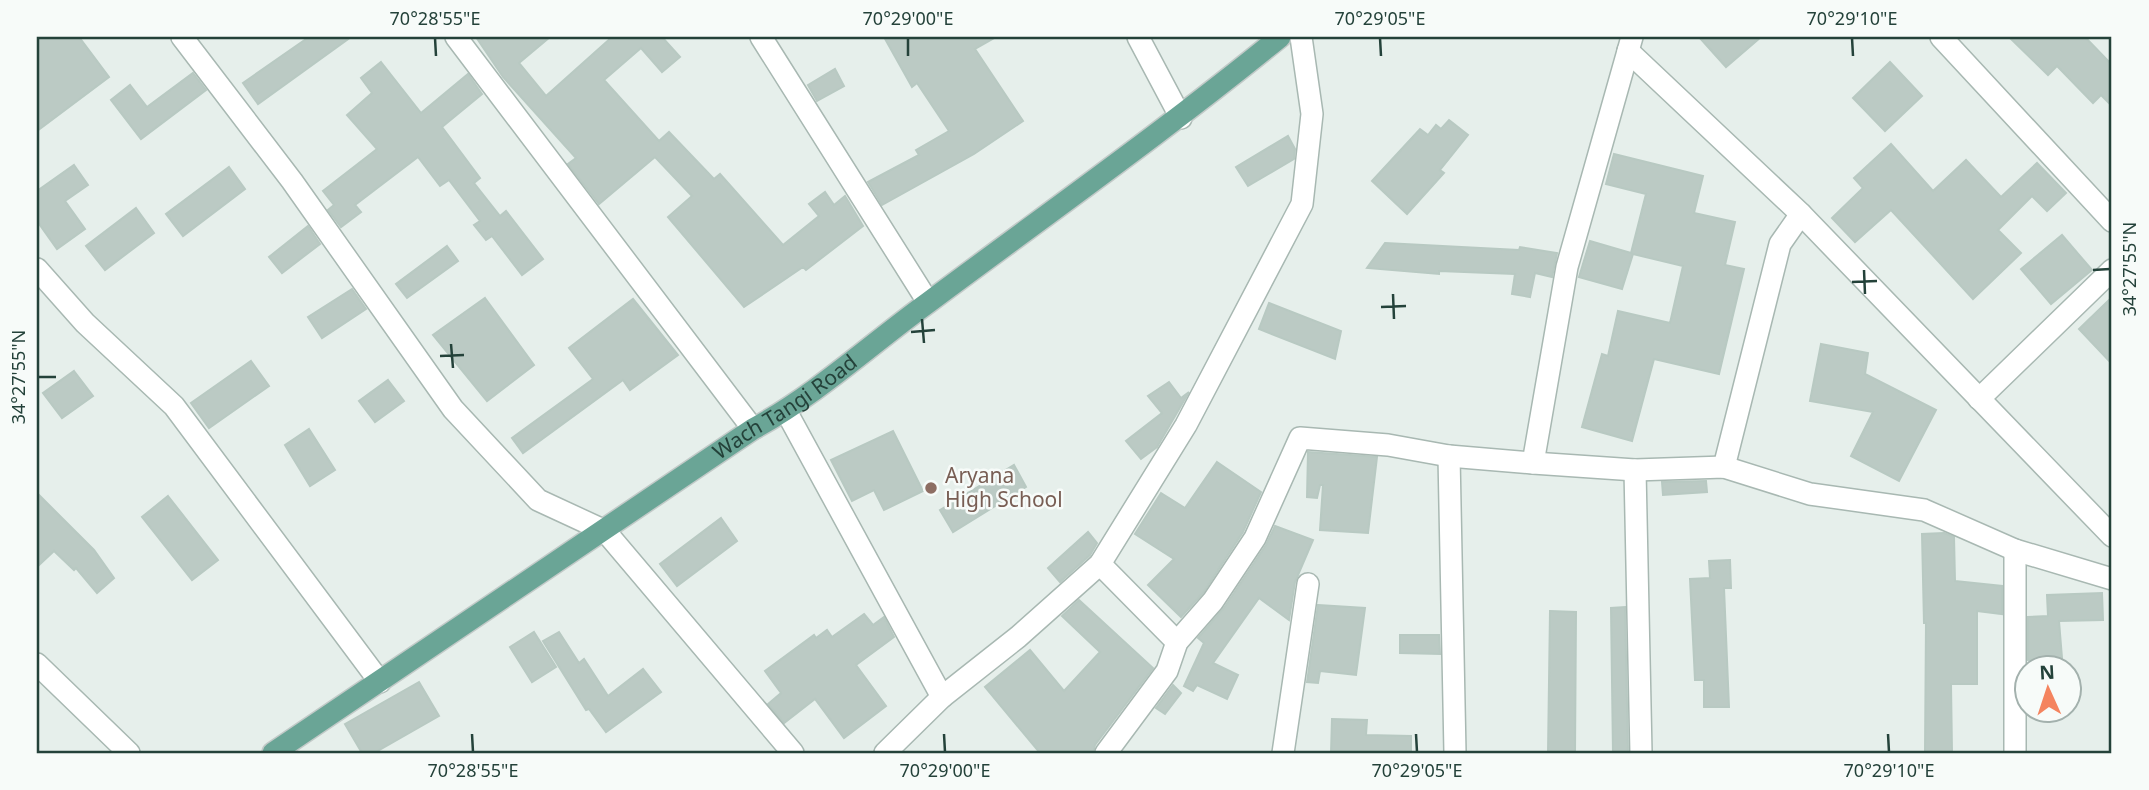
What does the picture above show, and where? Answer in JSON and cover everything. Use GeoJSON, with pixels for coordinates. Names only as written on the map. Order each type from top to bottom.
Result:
{"type":"FeatureCollection","features":[{"type":"Feature","properties":{"kind":"main road","name":"Wach Tangi Road"},"geometry":{"type":"LineString","coordinates":[[273,753],[753,429],[786,411],[928,302],[1181,118],[1280,37]]}},
{"type":"Feature","properties":{"kind":"street"},"geometry":{"type":"LineString","coordinates":[[182,37],[292,181],[453,409],[538,500],[605,531],[793,753]]}},
{"type":"Feature","properties":{"kind":"street"},"geometry":{"type":"LineString","coordinates":[[456,37],[753,429]]}},
{"type":"Feature","properties":{"kind":"street"},"geometry":{"type":"LineString","coordinates":[[761,37],[928,302]]}},
{"type":"Feature","properties":{"kind":"street"},"geometry":{"type":"LineString","coordinates":[[1138,37],[1181,118]]}},
{"type":"Feature","properties":{"kind":"street"},"geometry":{"type":"LineString","coordinates":[[885,753],[942,697],[1018,637],[1100,564],[1186,425],[1302,204],[1312,114],[1301,37]]}},
{"type":"Feature","properties":{"kind":"street"},"geometry":{"type":"LineString","coordinates":[[1941,37],[2112,221]]}},
{"type":"Feature","properties":{"kind":"street"},"geometry":{"type":"LineString","coordinates":[[1533,463],[1567,267],[1630,44],[1801,214],[2112,536]]}},
{"type":"Feature","properties":{"kind":"street"},"geometry":{"type":"LineString","coordinates":[[1724,467],[1780,244],[1801,214]]}},
{"type":"Feature","properties":{"kind":"street"},"geometry":{"type":"LineString","coordinates":[[37,269],[85,323],[174,406],[380,682]]}},
{"type":"Feature","properties":{"kind":"street"},"geometry":{"type":"LineString","coordinates":[[1979,399],[2112,270]]}},
{"type":"Feature","properties":{"kind":"street"},"geometry":{"type":"LineString","coordinates":[[786,411],[942,697]]}},
{"type":"Feature","properties":{"kind":"street"},"geometry":{"type":"LineString","coordinates":[[1106,753],[1167,671],[1177,642],[1213,601],[1255,538],[1300,438],[1388,445],[1449,456],[1635,470],[1724,467],[1810,494],[1924,510],[2015,550],[2112,579]]}},
{"type":"Feature","properties":{"kind":"street"},"geometry":{"type":"LineString","coordinates":[[1449,456],[1455,753]]}},
{"type":"Feature","properties":{"kind":"street"},"geometry":{"type":"LineString","coordinates":[[1635,470],[1641,753]]}},
{"type":"Feature","properties":{"kind":"street"},"geometry":{"type":"LineString","coordinates":[[2015,550],[2015,753]]}},
{"type":"Feature","properties":{"kind":"street"},"geometry":{"type":"LineString","coordinates":[[1100,564],[1177,642]]}},
{"type":"Feature","properties":{"kind":"street"},"geometry":{"type":"LineString","coordinates":[[1283,753],[1308,584]]}},
{"type":"Feature","properties":{"kind":"street"},"geometry":{"type":"LineString","coordinates":[[37,664],[129,753]]}},
{"type":"Feature","properties":{"kind":"building"},"geometry":{"type":"Polygon","coordinates":[[[37,37],[79,37],[109,77],[37,131],[37,37]]]}},
{"type":"Feature","properties":{"kind":"building"},"geometry":{"type":"Polygon","coordinates":[[[309,37],[351,37],[258,104],[243,83],[309,37]]]}},
{"type":"Feature","properties":{"kind":"building"},"geometry":{"type":"Polygon","coordinates":[[[476,37],[550,37],[519,63],[546,96],[612,37],[662,37],[680,57],[662,72],[641,48],[604,80],[659,141],[669,132],[714,179],[720,174],[783,245],[819,216],[809,204],[825,192],[834,205],[845,196],[863,226],[806,270],[803,267],[744,307],[668,217],[692,196],[655,157],[599,204],[568,164],[576,158],[503,77],[476,37]]]}},
{"type":"Feature","properties":{"kind":"building"},"geometry":{"type":"Polygon","coordinates":[[[884,37],[996,37],[975,49],[1023,121],[974,154],[882,205],[868,182],[919,155],[916,150],[949,131],[917,83],[912,87],[884,37]]]}},
{"type":"Feature","properties":{"kind":"building"},"geometry":{"type":"Polygon","coordinates":[[[1699,37],[1761,37],[1726,67],[1699,37]]]}},
{"type":"Feature","properties":{"kind":"building"},"geometry":{"type":"Polygon","coordinates":[[[2009,37],[2085,37],[2112,65],[2112,106],[2101,95],[2093,103],[2057,66],[2048,75],[2009,37]]]}},
{"type":"Feature","properties":{"kind":"building"},"geometry":{"type":"Polygon","coordinates":[[[381,62],[421,113],[468,74],[482,94],[442,127],[480,178],[474,183],[500,216],[506,211],[543,259],[522,275],[492,236],[486,240],[474,225],[480,221],[449,180],[440,186],[418,157],[355,205],[361,212],[341,227],[328,210],[334,205],[323,191],[377,149],[347,115],[372,93],[361,78],[381,62]]]}},
{"type":"Feature","properties":{"kind":"building"},"geometry":{"type":"Polygon","coordinates":[[[1890,62],[1922,96],[1885,131],[1853,98],[1890,62]]]}},
{"type":"Feature","properties":{"kind":"building"},"geometry":{"type":"Polygon","coordinates":[[[835,69],[844,86],[817,101],[808,85],[835,69]]]}},
{"type":"Feature","properties":{"kind":"building"},"geometry":{"type":"Polygon","coordinates":[[[193,73],[206,90],[141,139],[111,100],[130,85],[147,107],[193,73]]]}},
{"type":"Feature","properties":{"kind":"building"},"geometry":{"type":"Polygon","coordinates":[[[1449,120],[1468,135],[1440,170],[1444,173],[1407,214],[1372,181],[1420,129],[1428,135],[1436,125],[1441,129],[1449,120]]]}},
{"type":"Feature","properties":{"kind":"building"},"geometry":{"type":"Polygon","coordinates":[[[1288,136],[1295,149],[1294,159],[1248,186],[1236,167],[1288,136]]]}},
{"type":"Feature","properties":{"kind":"building"},"geometry":{"type":"Polygon","coordinates":[[[1891,144],[1933,191],[1966,160],[2001,197],[2037,163],[2066,193],[2047,211],[2032,196],[1998,230],[2021,253],[1973,299],[1891,210],[1855,242],[1832,218],[1863,188],[1854,178],[1891,144]]]}},
{"type":"Feature","properties":{"kind":"building"},"geometry":{"type":"Polygon","coordinates":[[[1614,154],[1703,176],[1694,213],[1735,222],[1725,265],[1744,269],[1719,374],[1654,359],[1632,441],[1582,427],[1602,354],[1608,356],[1618,311],[1670,323],[1683,266],[1633,254],[1622,289],[1579,277],[1590,241],[1631,253],[1646,194],[1606,184],[1614,154]]]}},
{"type":"Feature","properties":{"kind":"building"},"geometry":{"type":"Polygon","coordinates":[[[74,165],[88,185],[65,201],[85,229],[57,249],[37,221],[37,191],[74,165]]]}},
{"type":"Feature","properties":{"kind":"building"},"geometry":{"type":"Polygon","coordinates":[[[229,167],[245,189],[183,236],[166,214],[229,167]]]}},
{"type":"Feature","properties":{"kind":"building"},"geometry":{"type":"Polygon","coordinates":[[[136,208],[154,233],[105,270],[86,246],[136,208]]]}},
{"type":"Feature","properties":{"kind":"building"},"geometry":{"type":"Polygon","coordinates":[[[308,226],[320,244],[282,273],[269,257],[308,226]]]}},
{"type":"Feature","properties":{"kind":"building"},"geometry":{"type":"Polygon","coordinates":[[[2062,235],[2092,270],[2051,304],[2021,269],[2062,235]]]}},
{"type":"Feature","properties":{"kind":"building"},"geometry":{"type":"Polygon","coordinates":[[[1385,243],[1519,250],[1520,247],[1557,253],[1552,277],[1535,273],[1530,297],[1512,294],[1515,274],[1439,271],[1439,274],[1367,268],[1385,243]]]}},
{"type":"Feature","properties":{"kind":"building"},"geometry":{"type":"Polygon","coordinates":[[[447,246],[458,261],[407,298],[396,284],[447,246]]]}},
{"type":"Feature","properties":{"kind":"building"},"geometry":{"type":"Polygon","coordinates":[[[352,289],[366,309],[322,338],[308,317],[352,289]]]}},
{"type":"Feature","properties":{"kind":"building"},"geometry":{"type":"Polygon","coordinates":[[[2112,297],[2112,364],[2079,329],[2112,297]]]}},
{"type":"Feature","properties":{"kind":"building"},"geometry":{"type":"Polygon","coordinates":[[[485,298],[534,365],[487,401],[433,335],[485,298]]]}},
{"type":"Feature","properties":{"kind":"building"},"geometry":{"type":"Polygon","coordinates":[[[633,299],[678,355],[630,390],[623,380],[523,453],[512,438],[593,379],[569,348],[633,299]]]}},
{"type":"Feature","properties":{"kind":"building"},"geometry":{"type":"Polygon","coordinates":[[[1269,303],[1341,331],[1335,359],[1259,329],[1269,303]]]}},
{"type":"Feature","properties":{"kind":"building"},"geometry":{"type":"Polygon","coordinates":[[[1821,344],[1868,353],[1865,374],[1936,410],[1899,481],[1851,456],[1873,412],[1810,401],[1821,344]]]}},
{"type":"Feature","properties":{"kind":"building"},"geometry":{"type":"Polygon","coordinates":[[[251,361],[269,386],[209,428],[191,403],[251,361]]]}},
{"type":"Feature","properties":{"kind":"building"},"geometry":{"type":"Polygon","coordinates":[[[74,371],[93,396],[62,418],[43,393],[74,371]]]}},
{"type":"Feature","properties":{"kind":"building"},"geometry":{"type":"Polygon","coordinates":[[[388,380],[404,401],[375,422],[359,401],[388,380]]]}},
{"type":"Feature","properties":{"kind":"building"},"geometry":{"type":"Polygon","coordinates":[[[1169,382],[1181,398],[1189,392],[1157,447],[1141,459],[1126,441],[1162,413],[1148,396],[1169,382]]]}},
{"type":"Feature","properties":{"kind":"building"},"geometry":{"type":"Polygon","coordinates":[[[309,429],[335,470],[310,486],[285,445],[309,429]]]}},
{"type":"Feature","properties":{"kind":"building"},"geometry":{"type":"Polygon","coordinates":[[[893,431],[923,491],[884,510],[874,490],[852,501],[831,460],[893,431]]]}},
{"type":"Feature","properties":{"kind":"building"},"geometry":{"type":"Polygon","coordinates":[[[1308,452],[1377,457],[1368,533],[1320,530],[1323,485],[1320,485],[1317,498],[1307,497],[1308,452]]]}},
{"type":"Feature","properties":{"kind":"building"},"geometry":{"type":"Polygon","coordinates":[[[1217,462],[1261,492],[1243,532],[1203,593],[1181,617],[1148,585],[1174,559],[1135,534],[1161,493],[1185,508],[1217,462]]]}},
{"type":"Feature","properties":{"kind":"building"},"geometry":{"type":"Polygon","coordinates":[[[1014,465],[1026,487],[953,532],[940,510],[1014,465]]]}},
{"type":"Feature","properties":{"kind":"building"},"geometry":{"type":"Polygon","coordinates":[[[1706,481],[1707,492],[1663,495],[1662,482],[1706,481]]]}},
{"type":"Feature","properties":{"kind":"building"},"geometry":{"type":"Polygon","coordinates":[[[37,493],[94,550],[114,578],[97,593],[76,568],[74,570],[54,551],[37,567],[37,493]]]}},
{"type":"Feature","properties":{"kind":"building"},"geometry":{"type":"Polygon","coordinates":[[[168,496],[218,560],[192,580],[142,517],[168,496]]]}},
{"type":"Feature","properties":{"kind":"building"},"geometry":{"type":"Polygon","coordinates":[[[721,518],[737,541],[677,586],[660,564],[721,518]]]}},
{"type":"Feature","properties":{"kind":"building"},"geometry":{"type":"Polygon","coordinates":[[[1275,526],[1313,540],[1295,582],[1289,620],[1259,598],[1213,663],[1238,675],[1227,699],[1197,685],[1193,691],[1184,686],[1204,643],[1198,638],[1224,608],[1266,545],[1275,526]]]}},
{"type":"Feature","properties":{"kind":"building"},"geometry":{"type":"Polygon","coordinates":[[[1088,532],[1097,543],[1090,555],[1060,582],[1048,568],[1088,532]]]}},
{"type":"Feature","properties":{"kind":"building"},"geometry":{"type":"Polygon","coordinates":[[[1944,533],[1954,537],[1955,581],[2002,586],[2002,614],[1977,611],[1977,684],[1951,684],[1952,753],[1925,753],[1926,623],[1922,534],[1944,533]]]}},
{"type":"Feature","properties":{"kind":"building"},"geometry":{"type":"Polygon","coordinates":[[[1730,560],[1731,588],[1724,588],[1729,707],[1704,707],[1704,680],[1695,680],[1690,579],[1710,578],[1709,561],[1730,560]]]}},
{"type":"Feature","properties":{"kind":"building"},"geometry":{"type":"Polygon","coordinates":[[[2102,593],[2103,620],[2059,621],[2062,654],[2028,654],[2028,617],[2048,616],[2047,595],[2102,593]]]}},
{"type":"Feature","properties":{"kind":"building"},"geometry":{"type":"Polygon","coordinates":[[[1079,600],[1153,668],[1095,745],[1093,753],[1040,753],[985,687],[1030,650],[1064,691],[1100,652],[1062,616],[1079,600]]]}},
{"type":"Feature","properties":{"kind":"building"},"geometry":{"type":"Polygon","coordinates":[[[1318,605],[1365,608],[1356,675],[1320,671],[1318,683],[1307,682],[1318,605]]]}},
{"type":"Feature","properties":{"kind":"building"},"geometry":{"type":"Polygon","coordinates":[[[1625,607],[1628,753],[1613,753],[1611,608],[1625,607]]]}},
{"type":"Feature","properties":{"kind":"building"},"geometry":{"type":"Polygon","coordinates":[[[1550,611],[1576,612],[1575,753],[1548,753],[1550,611]]]}},
{"type":"Feature","properties":{"kind":"building"},"geometry":{"type":"Polygon","coordinates":[[[864,614],[873,625],[884,617],[894,637],[856,665],[886,706],[844,738],[815,699],[784,723],[768,704],[781,693],[765,671],[814,635],[816,638],[827,630],[832,637],[864,614]]]}},
{"type":"Feature","properties":{"kind":"building"},"geometry":{"type":"Polygon","coordinates":[[[534,632],[556,667],[532,682],[510,647],[534,632]]]}},
{"type":"Feature","properties":{"kind":"building"},"geometry":{"type":"Polygon","coordinates":[[[559,632],[579,663],[584,659],[608,696],[643,669],[661,692],[606,732],[589,709],[586,710],[543,641],[559,632]]]}},
{"type":"Feature","properties":{"kind":"building"},"geometry":{"type":"Polygon","coordinates":[[[1400,635],[1439,635],[1440,654],[1400,653],[1400,635]]]}},
{"type":"Feature","properties":{"kind":"building"},"geometry":{"type":"Polygon","coordinates":[[[419,682],[439,716],[374,753],[362,753],[345,724],[419,682]]]}},
{"type":"Feature","properties":{"kind":"building"},"geometry":{"type":"Polygon","coordinates":[[[1173,685],[1181,693],[1165,714],[1156,708],[1173,685]]]}},
{"type":"Feature","properties":{"kind":"building"},"geometry":{"type":"Polygon","coordinates":[[[1332,719],[1367,720],[1366,735],[1411,736],[1411,753],[1331,753],[1332,719]]]}},
{"type":"Feature","properties":{"kind":"place","name":"Aryana High School"},"geometry":{"type":"Point","coordinates":[931,488]}}]}
